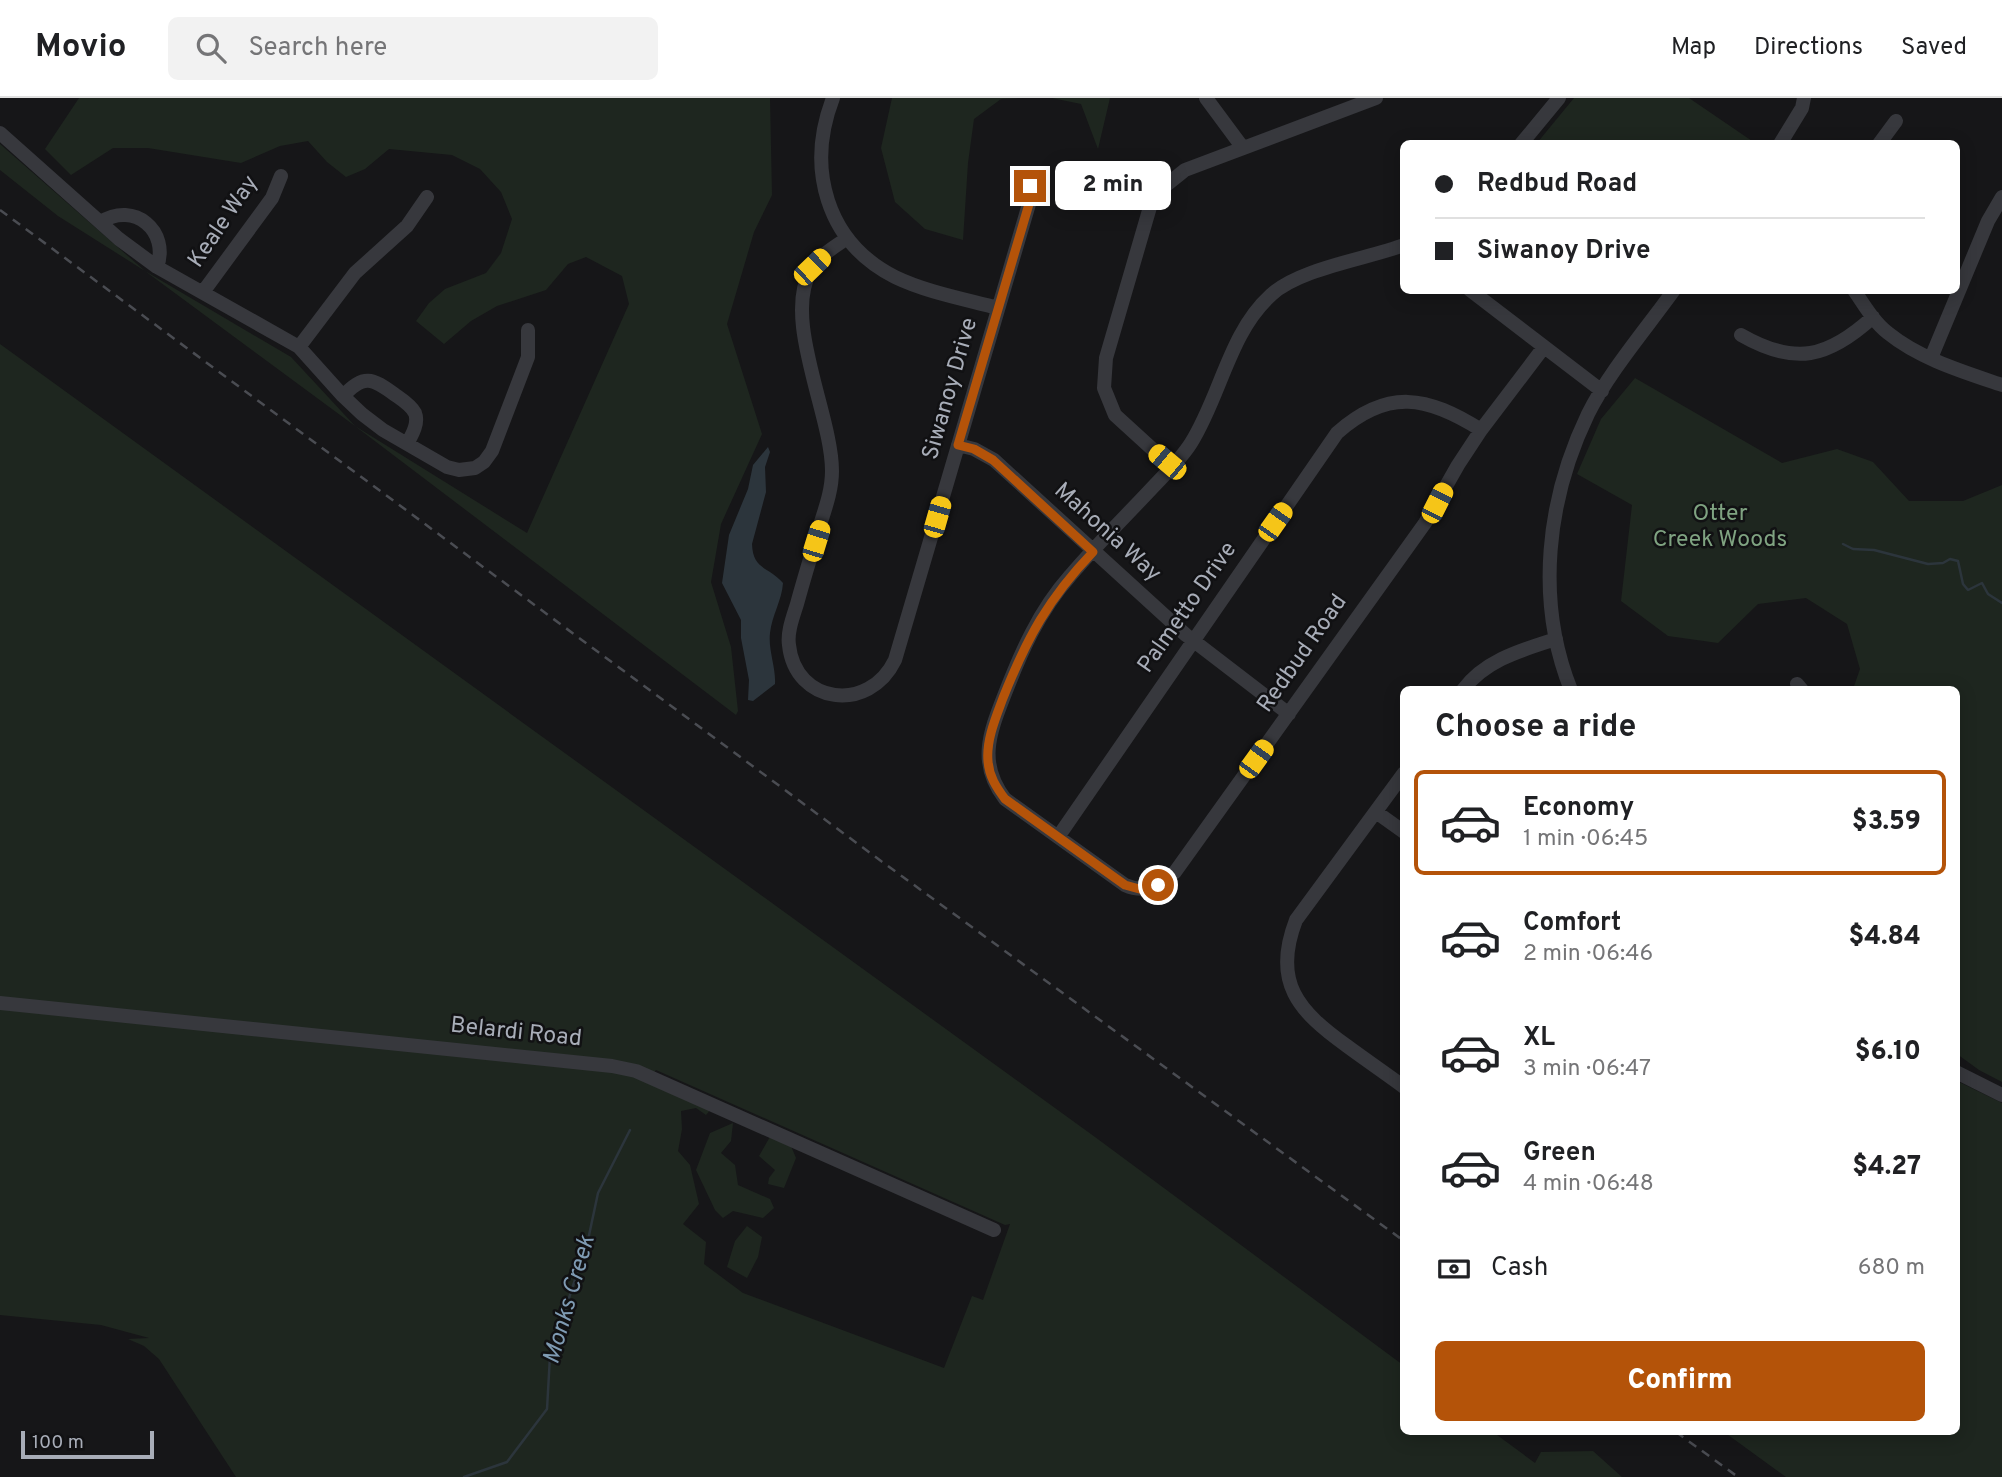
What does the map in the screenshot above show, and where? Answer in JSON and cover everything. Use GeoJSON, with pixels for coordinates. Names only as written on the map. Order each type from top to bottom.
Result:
{"type":"FeatureCollection","features":[{"type":"Feature","properties":{"kind":"street"},"geometry":{"type":"LineString","coordinates":[[833,98],[822,134],[822,183],[846,239],[863,255],[896,277],[998,309]]}},
{"type":"Feature","properties":{"kind":"street"},"geometry":{"type":"LineString","coordinates":[[1206,98],[1243,148]]}},
{"type":"Feature","properties":{"kind":"street"},"geometry":{"type":"LineString","coordinates":[[1524,140],[1559,98]]}},
{"type":"Feature","properties":{"kind":"street"},"geometry":{"type":"LineString","coordinates":[[1782,140],[1802,108],[1804,98]]}},
{"type":"Feature","properties":{"kind":"street"},"geometry":{"type":"LineString","coordinates":[[1172,467],[1115,415],[1104,388],[1105,358],[1150,207],[1173,178],[1185,170],[1370,99]]}},
{"type":"Feature","properties":{"kind":"street"},"geometry":{"type":"LineString","coordinates":[[1883,140],[1896,121]]}},
{"type":"Feature","properties":{"kind":"street"},"geometry":{"type":"LineString","coordinates":[[0,133],[101,222],[157,267],[299,348],[343,396],[372,422],[447,467],[459,470],[475,468],[484,462],[492,451],[528,357],[528,330]]}},
{"type":"Feature","properties":{"kind":"street","name":"Siwanoy Drive"},"geometry":{"type":"LineString","coordinates":[[846,239],[828,251],[812,267],[804,282],[801,300],[809,355],[831,453],[832,473],[830,492],[797,602],[788,644],[801,674],[812,685],[838,696],[867,690],[879,683],[889,673],[899,648],[1029,204],[1030,174]]}},
{"type":"Feature","properties":{"kind":"street","name":"Keale Way"},"geometry":{"type":"LineString","coordinates":[[203,292],[272,198],[281,176]]}},
{"type":"Feature","properties":{"kind":"street"},"geometry":{"type":"LineString","coordinates":[[299,348],[355,273],[407,226],[427,197]]}},
{"type":"Feature","properties":{"kind":"street"},"geometry":{"type":"LineString","coordinates":[[1960,288],[1988,221],[2002,197]]}},
{"type":"Feature","properties":{"kind":"street"},"geometry":{"type":"LineString","coordinates":[[101,222],[123,214],[141,220],[160,244],[157,267]]}},
{"type":"Feature","properties":{"kind":"street","name":"Redbud Road"},"geometry":{"type":"LineString","coordinates":[[1400,247],[1305,275],[1273,292],[1249,320],[1240,336],[1210,407],[1190,443],[1172,467],[1070,576],[1034,626],[998,711],[988,749],[990,773],[1005,799],[1125,885],[1143,890],[1161,884],[1175,872],[1425,523],[1481,429],[1544,347]]}},
{"type":"Feature","properties":{"kind":"street"},"geometry":{"type":"LineString","coordinates":[[1475,294],[1602,391]]}},
{"type":"Feature","properties":{"kind":"street"},"geometry":{"type":"LineString","coordinates":[[1570,686],[1556,639],[1550,597],[1549,563],[1555,508],[1564,473],[1589,414],[1602,391],[1671,294]]}},
{"type":"Feature","properties":{"kind":"street"},"geometry":{"type":"LineString","coordinates":[[1857,294],[1888,333],[1931,358],[2002,385]]}},
{"type":"Feature","properties":{"kind":"street"},"geometry":{"type":"LineString","coordinates":[[1931,358],[1958,294]]}},
{"type":"Feature","properties":{"kind":"street"},"geometry":{"type":"LineString","coordinates":[[1741,335],[1764,348],[1812,353],[1825,351],[1842,343],[1873,317]]}},
{"type":"Feature","properties":{"kind":"street"},"geometry":{"type":"LineString","coordinates":[[343,396],[356,384],[370,380],[409,405],[415,412],[416,419],[407,444]]}},
{"type":"Feature","properties":{"kind":"street","name":"Palmetto Drive"},"geometry":{"type":"LineString","coordinates":[[1058,836],[1338,433],[1349,423],[1378,407],[1416,402],[1452,412],[1481,429]]}},
{"type":"Feature","properties":{"kind":"street","name":"Mahonia Way"},"geometry":{"type":"LineString","coordinates":[[958,445],[974,449],[993,460],[1192,641],[1289,714]]}},
{"type":"Feature","properties":{"kind":"street"},"geometry":{"type":"LineString","coordinates":[[1466,686],[1487,666],[1556,639]]}},
{"type":"Feature","properties":{"kind":"street"},"geometry":{"type":"LineString","coordinates":[[1400,779],[1296,920],[1288,943],[1287,968],[1293,993],[1314,1021],[1400,1084]]}},
{"type":"Feature","properties":{"kind":"street"},"geometry":{"type":"LineString","coordinates":[[1376,813],[1400,829]]}},
{"type":"Feature","properties":{"kind":"street","name":"Belardi Road"},"geometry":{"type":"LineString","coordinates":[[0,1003],[612,1066],[636,1071],[994,1230]]}},
{"type":"Feature","properties":{"kind":"street"},"geometry":{"type":"LineString","coordinates":[[1960,1074],[2002,1094]]}},
{"type":"Feature","properties":{"kind":"green space"},"geometry":{"type":"Polygon","coordinates":[[[79,98],[770,98],[772,195],[754,232],[727,324],[762,434],[721,524],[711,582],[731,647],[738,711],[736,715],[355,426],[527,533],[629,304],[622,276],[586,257],[568,264],[546,290],[497,306],[471,321],[444,344],[416,321],[429,303],[445,289],[486,273],[501,253],[512,219],[501,192],[480,169],[452,155],[389,149],[365,169],[346,177],[327,162],[308,141],[280,146],[241,163],[148,148],[113,148],[71,175],[45,149],[79,98]]]}},
{"type":"Feature","properties":{"kind":"green space"},"geometry":{"type":"Polygon","coordinates":[[[892,98],[1024,98],[1001,99],[974,119],[963,240],[925,229],[895,202],[881,148],[892,98]]]}},
{"type":"Feature","properties":{"kind":"green space"},"geometry":{"type":"Polygon","coordinates":[[[1052,98],[1110,98],[1098,149],[1081,104],[1052,98]]]}},
{"type":"Feature","properties":{"kind":"green space"},"geometry":{"type":"Polygon","coordinates":[[[1574,98],[1689,98],[1751,140],[1539,140],[1574,98]]]}},
{"type":"Feature","properties":{"kind":"green space"},"geometry":{"type":"Polygon","coordinates":[[[0,144],[145,271],[58,216],[0,170],[0,144]]]}},
{"type":"Feature","properties":{"kind":"green space"},"geometry":{"type":"Polygon","coordinates":[[[145,271],[291,357],[355,426],[145,271]]]}},
{"type":"Feature","properties":{"kind":"green space"},"geometry":{"type":"Polygon","coordinates":[[[0,344],[1095,1137],[1400,1363],[1400,1435],[1497,1435],[1535,1463],[1541,1452],[1593,1451],[1622,1477],[236,1477],[159,1359],[144,1346],[128,1339],[149,1338],[101,1325],[0,1315],[0,344]],[[656,1070],[649,1078],[712,1108],[706,1115],[696,1108],[681,1111],[682,1129],[678,1151],[690,1165],[699,1204],[683,1224],[706,1242],[704,1264],[743,1293],[944,1368],[972,1296],[983,1300],[1010,1224],[1005,1225],[656,1070]]]}},
{"type":"Feature","properties":{"kind":"green space","name":"Otter Creek Woods"},"geometry":{"type":"Polygon","coordinates":[[[1635,378],[1782,463],[1837,449],[1873,462],[1909,501],[1963,501],[2002,485],[2002,1082],[1960,1056],[1960,686],[1854,686],[1860,669],[1847,624],[1806,598],[1758,604],[1718,643],[1668,636],[1621,601],[1632,505],[1577,474],[1601,419],[1635,378]]]}},
{"type":"Feature","properties":{"kind":"green space"},"geometry":{"type":"Polygon","coordinates":[[[1960,1082],[2002,1103],[2002,1477],[1786,1477],[1728,1435],[1960,1435],[1960,1082]]]}},
{"type":"Feature","properties":{"kind":"green space"},"geometry":{"type":"Polygon","coordinates":[[[733,1123],[731,1141],[721,1153],[735,1165],[738,1185],[770,1199],[774,1208],[763,1218],[733,1211],[723,1218],[715,1210],[696,1170],[710,1133],[733,1123]]]}},
{"type":"Feature","properties":{"kind":"green space"},"geometry":{"type":"Polygon","coordinates":[[[771,1135],[791,1146],[796,1158],[784,1188],[768,1184],[775,1170],[759,1156],[771,1135]]]}},
{"type":"Feature","properties":{"kind":"green space"},"geometry":{"type":"Polygon","coordinates":[[[747,1226],[762,1237],[758,1257],[747,1278],[727,1267],[735,1241],[747,1226]]]}},
{"type":"Feature","properties":{"kind":"shaded area"},"geometry":{"type":"Polygon","coordinates":[[[768,447],[770,452],[765,467],[766,492],[752,544],[758,563],[783,583],[770,633],[775,684],[753,701],[748,700],[749,680],[741,638],[741,620],[722,583],[729,535],[748,489],[753,465],[768,447]]]}},
{"type":"Feature","properties":{"kind":"waterway"},"geometry":{"type":"LineString","coordinates":[[1843,544],[1853,549],[1874,550],[1928,564],[1943,563],[1950,559],[1958,561],[1963,584],[1968,590],[1982,583],[1988,594],[2002,603]]}},
{"type":"Feature","properties":{"kind":"waterway","name":"Monks Creek"},"geometry":{"type":"LineString","coordinates":[[464,1477],[507,1462],[547,1409],[550,1356],[588,1240],[598,1193],[630,1130]]}},
{"type":"Feature","properties":{"kind":"railway"},"geometry":{"type":"LineString","coordinates":[[0,210],[881,861],[1400,1238]]}},
{"type":"Feature","properties":{"kind":"railway"},"geometry":{"type":"LineString","coordinates":[[1680,1435],[1738,1477]]}},
{"type":"Feature","properties":{"kind":"route"},"geometry":{"type":"LineString","coordinates":[[1030,186],[1029,204],[958,445],[974,449],[993,460],[1093,552],[1070,576],[1034,626],[998,711],[987,758],[996,787],[1005,799],[1125,885],[1143,890],[1158,885]]}}]}
